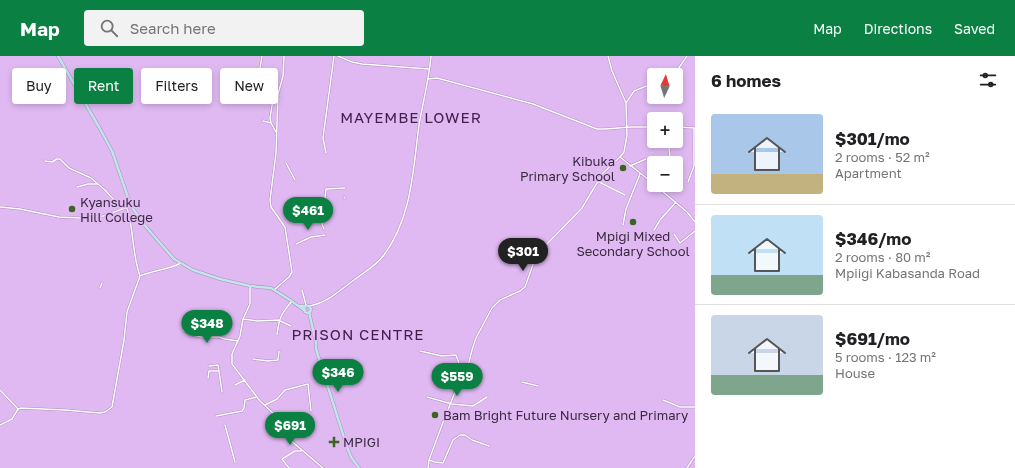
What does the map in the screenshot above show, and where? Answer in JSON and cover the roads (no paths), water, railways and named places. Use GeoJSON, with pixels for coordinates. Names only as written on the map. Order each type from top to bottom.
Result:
{"type":"FeatureCollection","features":[{"type":"Feature","properties":{"kind":"main road"},"geometry":{"type":"LineString","coordinates":[[58,56],[112,151],[131,206],[174,259],[193,270],[228,282],[250,286],[264,286],[274,290],[299,306],[307,308]]}},
{"type":"Feature","properties":{"kind":"main road"},"geometry":{"type":"LineString","coordinates":[[307,308],[310,322]]}},
{"type":"Feature","properties":{"kind":"main road"},"geometry":{"type":"LineString","coordinates":[[307,308],[316,343],[316,349],[346,444],[351,457],[359,468]]}},
{"type":"Feature","properties":{"kind":"street"},"geometry":{"type":"LineString","coordinates":[[262,56],[259,74],[261,88],[265,90],[270,89],[274,93],[270,118],[271,123],[277,133]]}},
{"type":"Feature","properties":{"kind":"street"},"geometry":{"type":"LineString","coordinates":[[274,290],[292,275],[285,227],[272,207],[270,200],[276,153],[278,94],[284,56]]}},
{"type":"Feature","properties":{"kind":"street"},"geometry":{"type":"LineString","coordinates":[[326,153],[323,138],[334,56]]}},
{"type":"Feature","properties":{"kind":"street"},"geometry":{"type":"LineString","coordinates":[[338,56],[362,64],[430,69]]}},
{"type":"Feature","properties":{"kind":"street"},"geometry":{"type":"LineString","coordinates":[[302,290],[307,308],[321,304],[380,259],[392,243],[408,206],[421,111],[430,69],[431,56]]}},
{"type":"Feature","properties":{"kind":"street"},"geometry":{"type":"LineString","coordinates":[[428,468],[429,460],[451,403],[466,372],[476,338],[492,308],[500,300],[520,291],[525,287],[536,256],[582,208],[597,181],[603,173],[620,157],[625,148],[626,103],[612,71],[608,56]]}},
{"type":"Feature","properties":{"kind":"street"},"geometry":{"type":"LineString","coordinates":[[679,68],[687,56]]}},
{"type":"Feature","properties":{"kind":"street"},"geometry":{"type":"LineString","coordinates":[[428,79],[436,78],[533,104],[597,129],[647,127]]}},
{"type":"Feature","properties":{"kind":"street"},"geometry":{"type":"LineString","coordinates":[[626,103],[634,91],[647,86]]}},
{"type":"Feature","properties":{"kind":"street"},"geometry":{"type":"LineString","coordinates":[[263,121],[271,123]]}},
{"type":"Feature","properties":{"kind":"street"},"geometry":{"type":"LineString","coordinates":[[683,127],[694,128],[695,166],[688,182]]}},
{"type":"Feature","properties":{"kind":"street"},"geometry":{"type":"LineString","coordinates":[[669,148],[670,156]]}},
{"type":"Feature","properties":{"kind":"street"},"geometry":{"type":"LineString","coordinates":[[620,157],[647,179]]}},
{"type":"Feature","properties":{"kind":"street"},"geometry":{"type":"LineString","coordinates":[[45,161],[52,162],[60,159],[69,168],[91,178],[105,190],[122,209]]}},
{"type":"Feature","properties":{"kind":"street"},"geometry":{"type":"LineString","coordinates":[[630,166],[646,160]]}},
{"type":"Feature","properties":{"kind":"street"},"geometry":{"type":"LineString","coordinates":[[286,163],[295,180]]}},
{"type":"Feature","properties":{"kind":"street"},"geometry":{"type":"LineString","coordinates":[[623,225],[626,209],[640,174]]}},
{"type":"Feature","properties":{"kind":"street"},"geometry":{"type":"LineString","coordinates":[[597,181],[625,195]]}},
{"type":"Feature","properties":{"kind":"street"},"geometry":{"type":"LineString","coordinates":[[77,187],[88,184],[97,184]]}},
{"type":"Feature","properties":{"kind":"street"},"geometry":{"type":"LineString","coordinates":[[324,229],[322,224],[326,189],[345,188]]}},
{"type":"Feature","properties":{"kind":"street"},"geometry":{"type":"LineString","coordinates":[[663,192],[687,212],[695,222]]}},
{"type":"Feature","properties":{"kind":"street"},"geometry":{"type":"LineString","coordinates":[[654,230],[660,220],[676,202]]}},
{"type":"Feature","properties":{"kind":"street"},"geometry":{"type":"LineString","coordinates":[[0,207],[20,209],[66,218],[98,217],[131,206]]}},
{"type":"Feature","properties":{"kind":"street"},"geometry":{"type":"LineString","coordinates":[[0,426],[12,419],[18,409],[66,410],[100,413],[112,407],[124,340],[127,312],[140,276],[134,254],[127,207]]}},
{"type":"Feature","properties":{"kind":"street"},"geometry":{"type":"LineString","coordinates":[[674,234],[680,243],[695,231]]}},
{"type":"Feature","properties":{"kind":"street"},"geometry":{"type":"LineString","coordinates":[[296,244],[311,237],[325,235]]}},
{"type":"Feature","properties":{"kind":"street"},"geometry":{"type":"LineString","coordinates":[[140,276],[181,263]]}},
{"type":"Feature","properties":{"kind":"street"},"geometry":{"type":"LineString","coordinates":[[100,288],[102,283]]}},
{"type":"Feature","properties":{"kind":"street"},"geometry":{"type":"LineString","coordinates":[[250,286],[250,304],[243,319],[241,335],[232,354],[232,364],[257,397],[275,416],[289,439],[323,468]]}},
{"type":"Feature","properties":{"kind":"street"},"geometry":{"type":"LineString","coordinates":[[277,335],[278,320],[292,301]]}},
{"type":"Feature","properties":{"kind":"street"},"geometry":{"type":"LineString","coordinates":[[243,319],[257,321],[278,320],[292,326]]}},
{"type":"Feature","properties":{"kind":"street"},"geometry":{"type":"LineString","coordinates":[[183,330],[188,334],[201,337],[219,337],[238,341]]}},
{"type":"Feature","properties":{"kind":"street"},"geometry":{"type":"LineString","coordinates":[[253,359],[268,361],[278,360],[280,351]]}},
{"type":"Feature","properties":{"kind":"street"},"geometry":{"type":"LineString","coordinates":[[420,351],[442,356],[456,355],[461,369],[466,372]]}},
{"type":"Feature","properties":{"kind":"street"},"geometry":{"type":"LineString","coordinates":[[208,366],[218,365],[222,392]]}},
{"type":"Feature","properties":{"kind":"street"},"geometry":{"type":"LineString","coordinates":[[208,378],[208,371],[218,371]]}},
{"type":"Feature","properties":{"kind":"street"},"geometry":{"type":"LineString","coordinates":[[450,376],[461,380]]}},
{"type":"Feature","properties":{"kind":"street"},"geometry":{"type":"LineString","coordinates":[[235,385],[245,380]]}},
{"type":"Feature","properties":{"kind":"street"},"geometry":{"type":"LineString","coordinates":[[522,382],[538,386]]}},
{"type":"Feature","properties":{"kind":"street"},"geometry":{"type":"LineString","coordinates":[[265,405],[277,399],[285,390],[308,384],[311,412]]}},
{"type":"Feature","properties":{"kind":"street"},"geometry":{"type":"LineString","coordinates":[[0,390],[18,409]]}},
{"type":"Feature","properties":{"kind":"street"},"geometry":{"type":"LineString","coordinates":[[216,416],[242,411],[245,400],[257,397]]}},
{"type":"Feature","properties":{"kind":"street"},"geometry":{"type":"LineString","coordinates":[[427,397],[451,403],[473,406],[487,397]]}},
{"type":"Feature","properties":{"kind":"street"},"geometry":{"type":"LineString","coordinates":[[663,400],[680,406],[695,407]]}},
{"type":"Feature","properties":{"kind":"street"},"geometry":{"type":"LineString","coordinates":[[225,425],[235,462]]}},
{"type":"Feature","properties":{"kind":"street"},"geometry":{"type":"LineString","coordinates":[[429,460],[443,463],[453,440],[460,435],[465,435],[472,440],[489,446]]}},
{"type":"Feature","properties":{"kind":"street"},"geometry":{"type":"LineString","coordinates":[[288,468],[282,459],[295,451],[302,451]]}},
{"type":"Feature","properties":{"kind":"street"},"geometry":{"type":"LineString","coordinates":[[687,468],[695,456]]}},
{"type":"Feature","properties":{"kind":"place","name":"Kibuka Primary School"},"geometry":{"type":"Point","coordinates":[623,168]}},
{"type":"Feature","properties":{"kind":"place","name":"Kyansuku Hill College"},"geometry":{"type":"Point","coordinates":[72,209]}},
{"type":"Feature","properties":{"kind":"place","name":"Mpigi Mixed Secondary School"},"geometry":{"type":"Point","coordinates":[633,222]}},
{"type":"Feature","properties":{"kind":"place","name":"Bam Bright Future Nursery and Primary"},"geometry":{"type":"Point","coordinates":[435,415]}},
{"type":"Feature","properties":{"kind":"place","name":"MPIGI"},"geometry":{"type":"Point","coordinates":[334,442]}},
{"type":"Feature","properties":{"kind":"district","name":"MAYEMBE LOWER"},"geometry":{"type":"Point","coordinates":[411,118]}},
{"type":"Feature","properties":{"kind":"district","name":"PRISON CENTRE"},"geometry":{"type":"Point","coordinates":[358,335]}}]}
